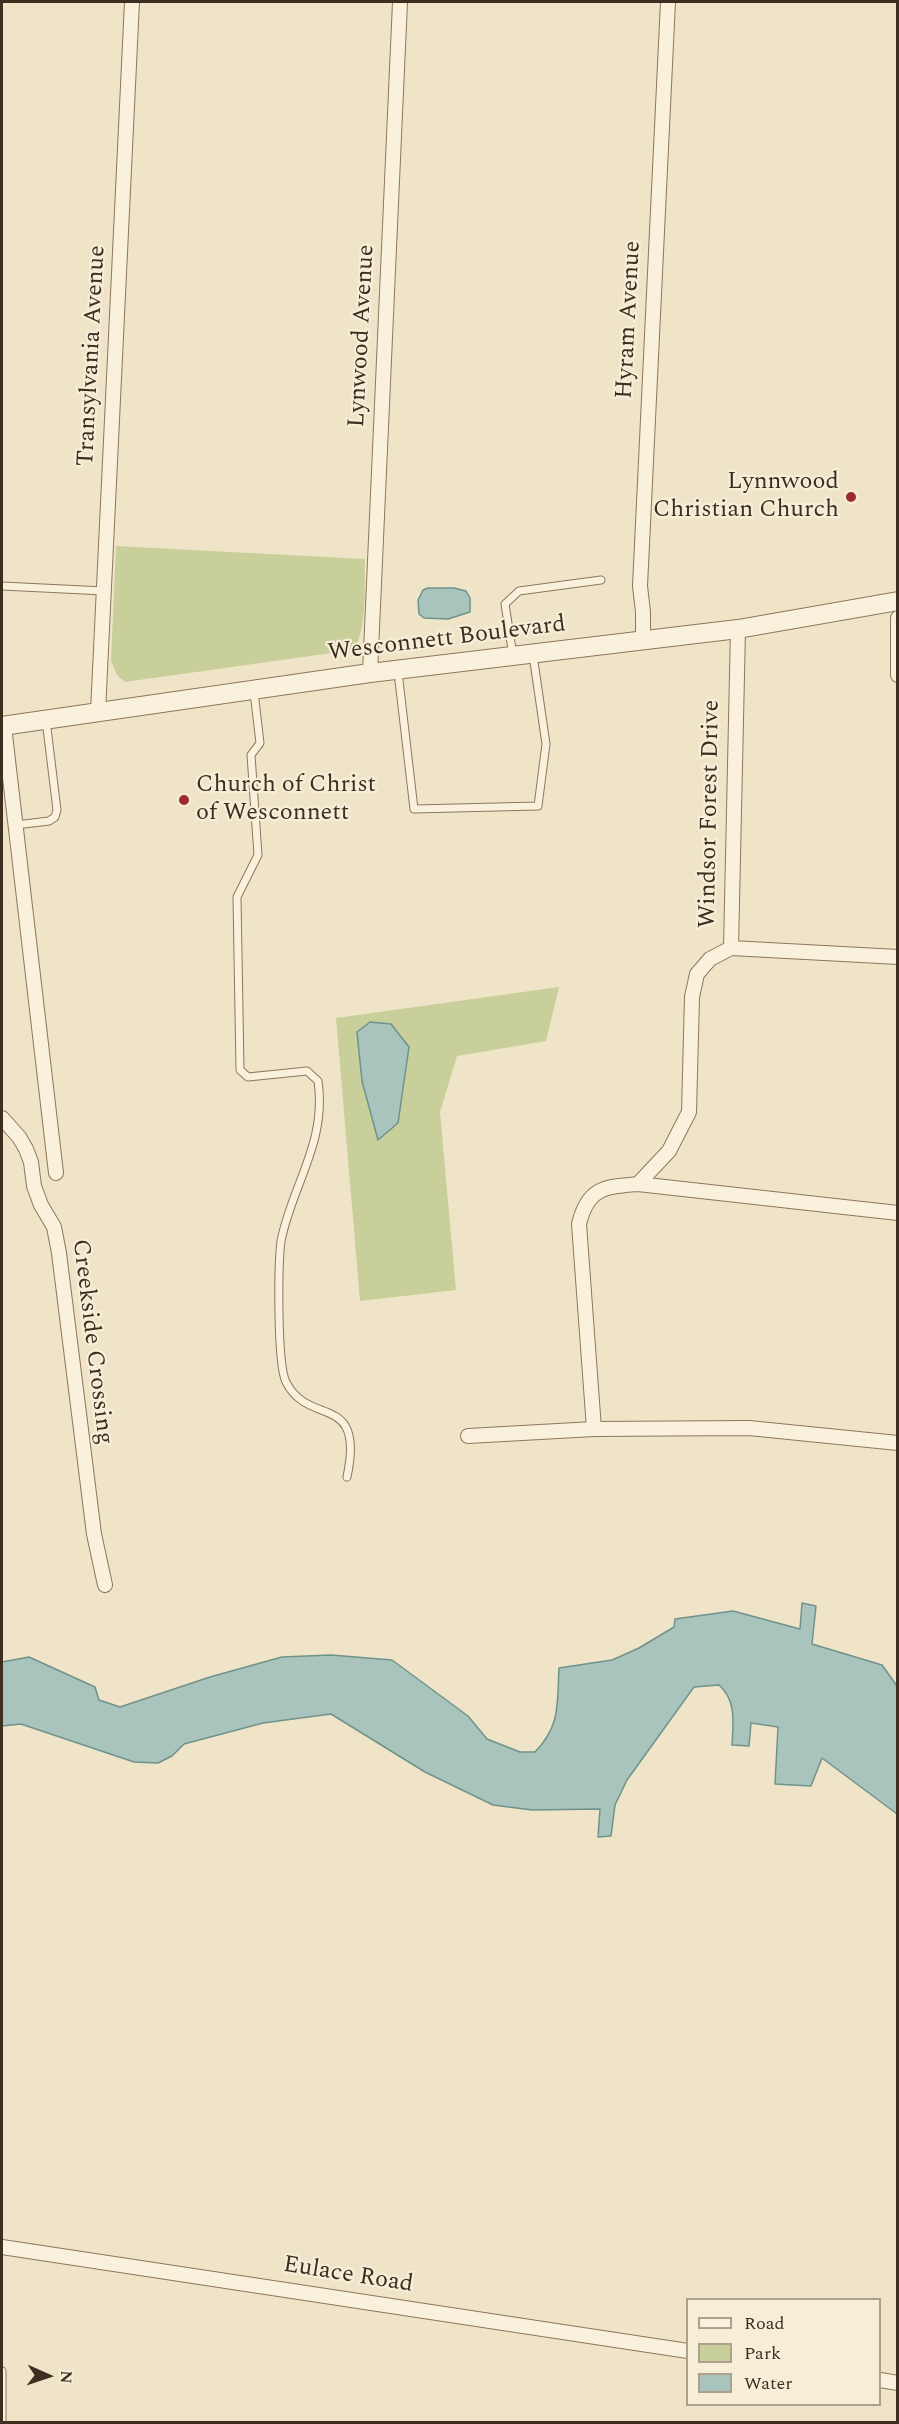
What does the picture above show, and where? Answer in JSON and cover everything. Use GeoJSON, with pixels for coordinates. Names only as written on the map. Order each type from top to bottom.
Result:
{"type":"FeatureCollection","features":[{"type":"Feature","properties":{"kind":"street","name":"Transylvania Avenue"},"geometry":{"type":"LineString","coordinates":[[98,712],[132,2]]}},
{"type":"Feature","properties":{"kind":"street","name":"Lynwood Avenue"},"geometry":{"type":"LineString","coordinates":[[370,673],[400,2]]}},
{"type":"Feature","properties":{"kind":"street","name":"Hyram Avenue"},"geometry":{"type":"LineString","coordinates":[[643,640],[640,585],[668,2]]}},
{"type":"Feature","properties":{"kind":"street","name":"Wesconnett Boulevard"},"geometry":{"type":"LineString","coordinates":[[3,726],[398,669],[738,628],[897,601]]}},
{"type":"Feature","properties":{"kind":"street"},"geometry":{"type":"LineString","coordinates":[[897,618],[897,675]]}},
{"type":"Feature","properties":{"kind":"street","name":"Windsor Forest Drive"},"geometry":{"type":"LineString","coordinates":[[638,1184],[669,1151],[689,1112],[692,997],[698,974],[710,959],[731,948],[738,628]]}},
{"type":"Feature","properties":{"kind":"street"},"geometry":{"type":"LineString","coordinates":[[3,726],[56,1173]]}},
{"type":"Feature","properties":{"kind":"street"},"geometry":{"type":"LineString","coordinates":[[731,948],[897,957]]}},
{"type":"Feature","properties":{"kind":"street","name":"Creekside Crossing"},"geometry":{"type":"LineString","coordinates":[[2,1118],[19,1137],[26,1149],[31,1162],[34,1186],[41,1205],[54,1227],[94,1534],[105,1585]]}},
{"type":"Feature","properties":{"kind":"street"},"geometry":{"type":"LineString","coordinates":[[594,1429],[579,1224],[582,1210],[596,1193],[605,1187],[638,1184],[897,1213]]}},
{"type":"Feature","properties":{"kind":"street"},"geometry":{"type":"LineString","coordinates":[[468,1436],[594,1429],[749,1428],[897,1443]]}},
{"type":"Feature","properties":{"kind":"street","name":"Eulace Road"},"geometry":{"type":"LineString","coordinates":[[2,2247],[686,2351]]}},
{"type":"Feature","properties":{"kind":"street"},"geometry":{"type":"LineString","coordinates":[[881,2380],[897,2383]]}},
{"type":"Feature","properties":{"kind":"lane"},"geometry":{"type":"LineString","coordinates":[[513,656],[506,604],[519,591],[601,580]]}},
{"type":"Feature","properties":{"kind":"lane"},"geometry":{"type":"LineString","coordinates":[[2,586],[105,591]]}},
{"type":"Feature","properties":{"kind":"lane"},"geometry":{"type":"LineString","coordinates":[[398,669],[414,809],[538,806],[546,744],[533,653]]}},
{"type":"Feature","properties":{"kind":"lane"},"geometry":{"type":"LineString","coordinates":[[254,689],[260,742],[251,755],[258,855],[237,897],[240,1070],[248,1077],[307,1071],[318,1082],[321,1101],[317,1133],[302,1183],[284,1226],[281,1241],[280,1360],[285,1382],[294,1395],[334,1415],[346,1424],[350,1442],[347,1477]]}},
{"type":"Feature","properties":{"kind":"lane"},"geometry":{"type":"LineString","coordinates":[[16,825],[49,820],[55,817],[57,810],[46,720]]}},
{"type":"Feature","properties":{"kind":"lane"},"geometry":{"type":"LineString","coordinates":[[2,2371],[2,2422]]}},
{"type":"Feature","properties":{"kind":"green space"},"geometry":{"type":"Polygon","coordinates":[[[116,546],[365,559],[363,619],[358,642],[353,650],[125,682],[117,675],[111,661],[116,546]]]}},
{"type":"Feature","properties":{"kind":"green space"},"geometry":{"type":"Polygon","coordinates":[[[559,987],[546,1041],[457,1056],[440,1112],[456,1290],[360,1301],[336,1018],[559,987]]]}},
{"type":"Feature","properties":{"kind":"water"},"geometry":{"type":"Polygon","coordinates":[[[454,588],[466,591],[470,598],[470,612],[448,619],[424,618],[419,614],[418,600],[423,590],[454,588]]]}},
{"type":"Feature","properties":{"kind":"water"},"geometry":{"type":"Polygon","coordinates":[[[370,1022],[391,1024],[409,1047],[398,1123],[378,1140],[362,1081],[357,1032],[370,1022]]]}},
{"type":"Feature","properties":{"kind":"water"},"geometry":{"type":"Polygon","coordinates":[[[802,1603],[816,1606],[812,1644],[882,1665],[897,1686],[897,1814],[822,1758],[811,1786],[775,1784],[778,1727],[751,1723],[749,1746],[732,1745],[733,1713],[729,1698],[719,1685],[694,1687],[627,1780],[615,1805],[611,1836],[598,1837],[600,1809],[532,1810],[493,1805],[425,1772],[331,1714],[263,1723],[184,1744],[172,1756],[158,1763],[134,1762],[21,1724],[2,1726],[2,1662],[29,1657],[95,1687],[99,1700],[120,1707],[210,1677],[282,1657],[331,1655],[392,1660],[468,1716],[487,1739],[520,1752],[535,1752],[549,1733],[556,1713],[559,1668],[612,1660],[639,1648],[674,1627],[675,1619],[733,1611],[800,1629],[802,1603]]]}},
{"type":"Feature","properties":{"kind":"place","name":"Lynnwood Christian Church"},"geometry":{"type":"Point","coordinates":[851,497]}},
{"type":"Feature","properties":{"kind":"place","name":"Church of Christ of Wesconnett"},"geometry":{"type":"Point","coordinates":[184,800]}}]}
